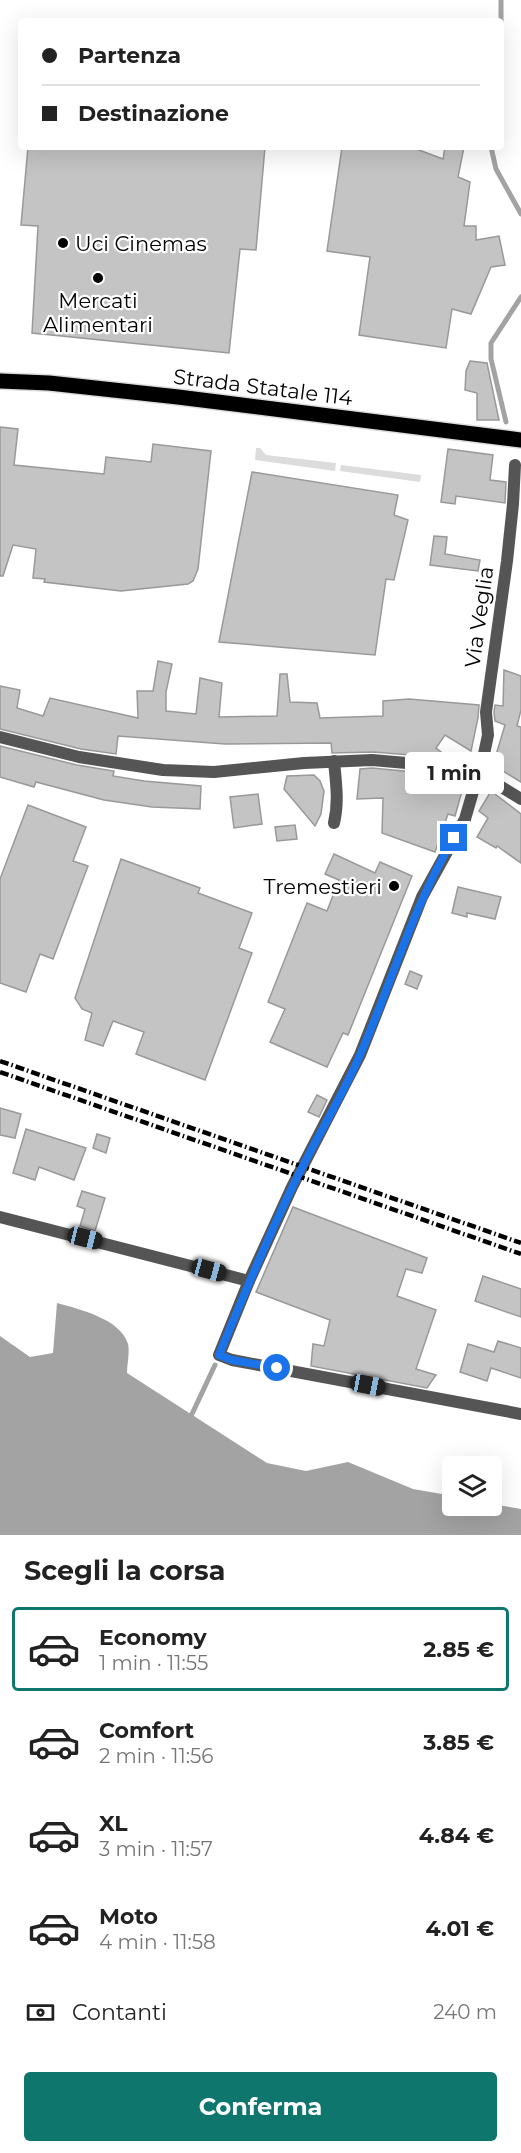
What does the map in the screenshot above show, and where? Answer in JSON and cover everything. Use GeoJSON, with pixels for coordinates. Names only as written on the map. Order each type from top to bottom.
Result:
{"type":"FeatureCollection","features":[{"type":"Feature","properties":{"kind":"main road","name":"Strada Statale 114"},"geometry":{"type":"LineString","coordinates":[[0,381],[49,383],[166,396],[521,440]]}},
{"type":"Feature","properties":{"kind":"street","name":"Via Veglia"},"geometry":{"type":"LineString","coordinates":[[515,465],[507,561],[486,712],[488,735],[465,819],[422,897],[360,1054],[292,1187],[249,1281],[219,1355],[232,1360],[521,1414]]}},
{"type":"Feature","properties":{"kind":"street"},"geometry":{"type":"LineString","coordinates":[[0,737],[89,759],[163,770],[214,772],[334,761],[393,760],[464,768],[479,773],[521,799]]}},
{"type":"Feature","properties":{"kind":"street"},"geometry":{"type":"LineString","coordinates":[[334,761],[338,793],[334,823]]}},
{"type":"Feature","properties":{"kind":"street"},"geometry":{"type":"LineString","coordinates":[[0,1217],[249,1281]]}},
{"type":"Feature","properties":{"kind":"shaded area"},"geometry":{"type":"Polygon","coordinates":[[[256,448],[260,448],[266,455],[336,463],[335,471],[255,460],[256,448]]]}},
{"type":"Feature","properties":{"kind":"shaded area"},"geometry":{"type":"Polygon","coordinates":[[[341,465],[421,475],[420,482],[340,471],[341,465]]]}},
{"type":"Feature","properties":{"kind":"shaded area"},"geometry":{"type":"Polygon","coordinates":[[[57,1303],[98,1316],[124,1335],[129,1354],[127,1373],[267,1463],[306,1471],[348,1462],[413,1489],[442,1494],[442,1516],[502,1516],[502,1506],[521,1509],[521,1535],[0,1535],[0,1336],[30,1357],[53,1353],[57,1303]]]}},
{"type":"Feature","properties":{"kind":"building"},"geometry":{"type":"Polygon","coordinates":[[[28,150],[265,150],[256,250],[240,249],[229,353],[32,333],[38,226],[21,225],[28,150]]]}},
{"type":"Feature","properties":{"kind":"building"},"geometry":{"type":"Polygon","coordinates":[[[342,150],[419,150],[443,159],[444,150],[463,150],[458,177],[470,182],[464,226],[476,226],[476,240],[499,236],[505,265],[491,267],[471,314],[452,309],[446,348],[359,335],[370,257],[327,251],[342,150]]]}},
{"type":"Feature","properties":{"kind":"building"},"geometry":{"type":"Polygon","coordinates":[[[470,361],[487,363],[499,420],[477,420],[477,393],[465,390],[466,371],[470,361]]]}},
{"type":"Feature","properties":{"kind":"building"},"geometry":{"type":"Polygon","coordinates":[[[0,427],[18,429],[14,465],[104,474],[106,457],[151,462],[153,444],[211,451],[198,569],[193,581],[188,584],[121,591],[44,582],[45,579],[33,578],[36,549],[13,545],[3,576],[0,576],[0,427]]]}},
{"type":"Feature","properties":{"kind":"building"},"geometry":{"type":"Polygon","coordinates":[[[448,449],[493,455],[490,480],[506,482],[505,503],[456,496],[455,504],[441,502],[448,449]]]}},
{"type":"Feature","properties":{"kind":"building"},"geometry":{"type":"Polygon","coordinates":[[[252,472],[398,495],[394,515],[408,520],[394,580],[386,579],[375,655],[219,642],[252,472]]]}},
{"type":"Feature","properties":{"kind":"building"},"geometry":{"type":"Polygon","coordinates":[[[434,536],[447,537],[445,554],[480,560],[478,571],[430,565],[434,536]]]}},
{"type":"Feature","properties":{"kind":"building"},"geometry":{"type":"Polygon","coordinates":[[[158,661],[172,664],[166,692],[166,711],[196,714],[200,678],[222,683],[219,717],[277,716],[280,674],[287,674],[290,702],[317,703],[320,718],[383,716],[383,701],[409,699],[479,705],[471,751],[445,735],[436,748],[449,758],[373,752],[332,753],[331,743],[225,744],[118,736],[116,754],[81,749],[0,729],[0,686],[20,690],[17,708],[43,716],[50,698],[138,718],[137,691],[153,691],[158,661]]]}},
{"type":"Feature","properties":{"kind":"building"},"geometry":{"type":"Polygon","coordinates":[[[504,670],[521,676],[521,710],[517,726],[521,727],[521,782],[493,765],[505,725],[495,721],[494,712],[495,705],[503,706],[504,670]]]}},
{"type":"Feature","properties":{"kind":"building"},"geometry":{"type":"Polygon","coordinates":[[[0,746],[77,765],[114,771],[113,776],[201,786],[200,809],[152,807],[104,800],[36,782],[34,787],[0,777],[0,746]]]}},
{"type":"Feature","properties":{"kind":"building"},"geometry":{"type":"Polygon","coordinates":[[[372,768],[466,777],[455,816],[448,814],[435,852],[382,833],[383,798],[357,799],[360,769],[372,768]]]}},
{"type":"Feature","properties":{"kind":"building"},"geometry":{"type":"Polygon","coordinates":[[[314,775],[320,781],[324,791],[321,814],[315,826],[284,789],[287,776],[314,775]]]}},
{"type":"Feature","properties":{"kind":"building"},"geometry":{"type":"Polygon","coordinates":[[[491,791],[521,814],[521,863],[497,846],[496,848],[477,837],[488,818],[479,811],[491,791]]]}},
{"type":"Feature","properties":{"kind":"building"},"geometry":{"type":"Polygon","coordinates":[[[258,794],[262,824],[234,828],[230,797],[258,794]]]}},
{"type":"Feature","properties":{"kind":"building"},"geometry":{"type":"Polygon","coordinates":[[[28,805],[86,827],[73,861],[88,866],[53,959],[40,954],[26,992],[0,983],[0,879],[28,805]]]}},
{"type":"Feature","properties":{"kind":"building"},"geometry":{"type":"Polygon","coordinates":[[[295,825],[297,839],[277,841],[275,827],[295,825]]]}},
{"type":"Feature","properties":{"kind":"building"},"geometry":{"type":"Polygon","coordinates":[[[334,854],[375,873],[380,862],[412,876],[348,1035],[343,1033],[327,1067],[270,1042],[285,1009],[268,1002],[307,903],[327,911],[339,880],[325,874],[334,854]]]}},
{"type":"Feature","properties":{"kind":"building"},"geometry":{"type":"Polygon","coordinates":[[[121,859],[200,888],[198,893],[252,913],[239,948],[252,953],[205,1080],[136,1054],[144,1032],[113,1021],[103,1046],[85,1040],[92,1013],[82,1009],[75,998],[121,859]]]}},
{"type":"Feature","properties":{"kind":"building"},"geometry":{"type":"Polygon","coordinates":[[[458,887],[501,897],[495,919],[467,913],[467,917],[452,913],[458,887]]]}},
{"type":"Feature","properties":{"kind":"building"},"geometry":{"type":"Polygon","coordinates":[[[410,971],[422,976],[417,989],[405,984],[410,971]]]}},
{"type":"Feature","properties":{"kind":"building"},"geometry":{"type":"Polygon","coordinates":[[[317,1095],[327,1100],[319,1117],[308,1112],[317,1095]]]}},
{"type":"Feature","properties":{"kind":"building"},"geometry":{"type":"Polygon","coordinates":[[[0,1108],[21,1114],[15,1138],[0,1135],[0,1108]]]}},
{"type":"Feature","properties":{"kind":"building"},"geometry":{"type":"Polygon","coordinates":[[[26,1129],[86,1148],[74,1180],[39,1167],[35,1180],[13,1173],[26,1129]]]}},
{"type":"Feature","properties":{"kind":"building"},"geometry":{"type":"Polygon","coordinates":[[[97,1134],[110,1138],[106,1153],[93,1148],[97,1134]]]}},
{"type":"Feature","properties":{"kind":"building"},"geometry":{"type":"Polygon","coordinates":[[[82,1191],[105,1198],[95,1231],[80,1226],[85,1209],[77,1206],[82,1191]]]}},
{"type":"Feature","properties":{"kind":"building"},"geometry":{"type":"Polygon","coordinates":[[[293,1207],[427,1258],[422,1273],[406,1269],[397,1296],[436,1310],[416,1369],[436,1375],[427,1388],[311,1366],[313,1344],[324,1346],[330,1320],[256,1292],[293,1207]]]}},
{"type":"Feature","properties":{"kind":"building"},"geometry":{"type":"Polygon","coordinates":[[[483,1276],[521,1289],[521,1317],[475,1301],[483,1276]]]}},
{"type":"Feature","properties":{"kind":"building"},"geometry":{"type":"Polygon","coordinates":[[[498,1341],[521,1348],[521,1378],[491,1368],[487,1381],[460,1372],[468,1344],[494,1352],[498,1341]]]}},
{"type":"Feature","properties":{"kind":"waterway"},"geometry":{"type":"LineString","coordinates":[[501,0],[501,18]]}},
{"type":"Feature","properties":{"kind":"waterway"},"geometry":{"type":"LineString","coordinates":[[492,150],[496,169],[521,214]]}},
{"type":"Feature","properties":{"kind":"waterway"},"geometry":{"type":"LineString","coordinates":[[506,422],[491,359],[491,343],[521,297]]}},
{"type":"Feature","properties":{"kind":"waterway"},"geometry":{"type":"LineString","coordinates":[[192,1414],[215,1365]]}},
{"type":"Feature","properties":{"kind":"railway"},"geometry":{"type":"LineString","coordinates":[[0,1061],[521,1243]]}},
{"type":"Feature","properties":{"kind":"railway"},"geometry":{"type":"LineString","coordinates":[[0,1072],[521,1254]]}},
{"type":"Feature","properties":{"kind":"place","name":"Uci Cinemas"},"geometry":{"type":"Point","coordinates":[63,243]}},
{"type":"Feature","properties":{"kind":"place","name":"Mercati Alimentari"},"geometry":{"type":"Point","coordinates":[98,278]}},
{"type":"Feature","properties":{"kind":"place","name":"Tremestieri"},"geometry":{"type":"Point","coordinates":[394,886]}},
{"type":"Feature","properties":{"kind":"route"},"geometry":{"type":"LineString","coordinates":[[277,1368],[232,1360],[219,1355],[249,1281],[292,1187],[345,1088],[422,897],[454,838]]}}]}
